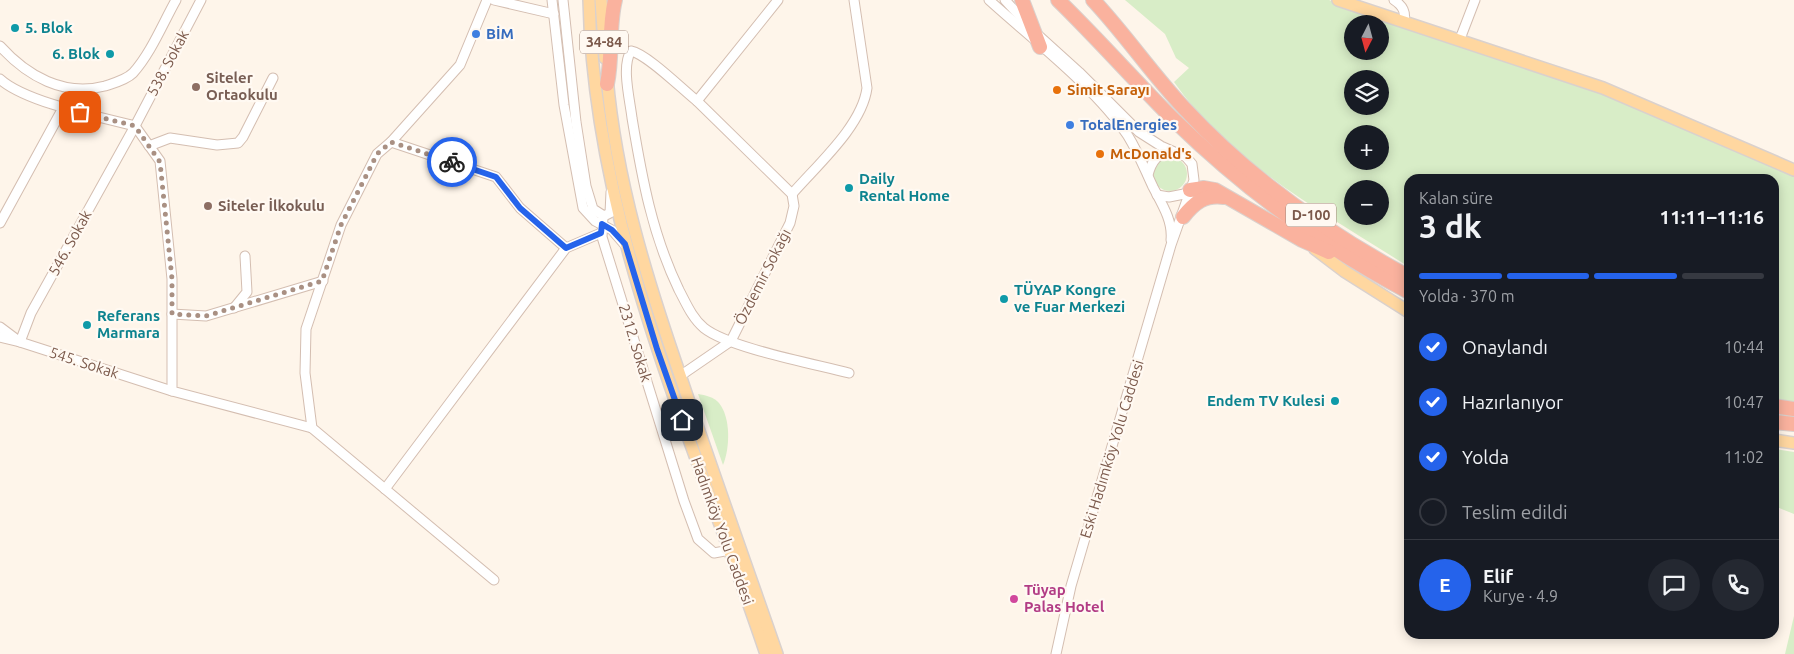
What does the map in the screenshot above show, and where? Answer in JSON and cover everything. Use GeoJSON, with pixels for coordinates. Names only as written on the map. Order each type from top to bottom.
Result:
{"type":"FeatureCollection","features":[{"type":"Feature","properties":{"kind":"highway"},"geometry":{"type":"LineString","coordinates":[[607,84],[611,61],[610,26],[615,0]]}},
{"type":"Feature","properties":{"kind":"highway"},"geometry":{"type":"LineString","coordinates":[[1022,0],[1040,47]]}},
{"type":"Feature","properties":{"kind":"highway","name":"D-100"},"geometry":{"type":"LineString","coordinates":[[1058,0],[1174,120],[1252,189],[1361,264],[1404,289]]}},
{"type":"Feature","properties":{"kind":"highway","name":"D-100"},"geometry":{"type":"LineString","coordinates":[[1094,0],[1168,91],[1198,123],[1233,155],[1316,219],[1404,274]]}},
{"type":"Feature","properties":{"kind":"highway"},"geometry":{"type":"LineString","coordinates":[[1190,191],[1204,188],[1215,190],[1302,240],[1361,264]]}},
{"type":"Feature","properties":{"kind":"highway"},"geometry":{"type":"LineString","coordinates":[[1182,217],[1193,205],[1206,198],[1219,196],[1232,199]]}},
{"type":"Feature","properties":{"kind":"highway"},"geometry":{"type":"LineString","coordinates":[[1779,407],[1794,409]]}},
{"type":"Feature","properties":{"kind":"highway"},"geometry":{"type":"LineString","coordinates":[[1779,422],[1794,424]]}},
{"type":"Feature","properties":{"kind":"main road","name":"Hadımköy Yolu Caddesi"},"geometry":{"type":"LineString","coordinates":[[601,0],[607,84],[616,146],[629,212],[652,292],[680,376],[777,654]]}},
{"type":"Feature","properties":{"kind":"main road"},"geometry":{"type":"LineString","coordinates":[[1338,0],[1603,88],[1794,170]]}},
{"type":"Feature","properties":{"kind":"main road","name":"Hadımköy Yolu Caddesi"},"geometry":{"type":"LineString","coordinates":[[589,1],[596,88],[611,187],[625,244],[657,349],[766,654]]}},
{"type":"Feature","properties":{"kind":"main road"},"geometry":{"type":"LineString","coordinates":[[1252,189],[1302,240],[1344,271],[1404,309]]}},
{"type":"Feature","properties":{"kind":"main road"},"geometry":{"type":"LineString","coordinates":[[1779,441],[1794,443]]}},
{"type":"Feature","properties":{"kind":"street"},"geometry":{"type":"LineString","coordinates":[[0,46],[19,65],[42,79],[73,89],[97,88],[115,83],[132,74],[176,0]]}},
{"type":"Feature","properties":{"kind":"street","name":"538. Sokak"},"geometry":{"type":"LineString","coordinates":[[135,126],[201,0]]}},
{"type":"Feature","properties":{"kind":"street"},"geometry":{"type":"LineString","coordinates":[[487,0],[460,65],[391,142],[377,154],[341,225],[306,329],[305,373],[312,428],[494,580]]}},
{"type":"Feature","properties":{"kind":"street"},"geometry":{"type":"LineString","coordinates":[[494,0],[554,14]]}},
{"type":"Feature","properties":{"kind":"street","name":"2312. Sokak"},"geometry":{"type":"LineString","coordinates":[[552,0],[564,105],[583,208],[612,230],[625,244]]}},
{"type":"Feature","properties":{"kind":"street","name":"2312. Sokak"},"geometry":{"type":"LineString","coordinates":[[564,0],[576,122],[586,186],[593,209],[602,224],[666,445],[698,539],[714,552],[730,550]]}},
{"type":"Feature","properties":{"kind":"street"},"geometry":{"type":"LineString","coordinates":[[697,101],[778,0]]}},
{"type":"Feature","properties":{"kind":"street"},"geometry":{"type":"LineString","coordinates":[[849,373],[731,341],[704,328],[688,309],[672,275],[649,211],[628,92],[626,58],[631,51],[637,52],[697,101],[792,194],[857,120],[866,100],[868,88],[854,0]]}},
{"type":"Feature","properties":{"kind":"street","name":"Eski Hadımköy Yolu Caddesi"},"geometry":{"type":"LineString","coordinates":[[989,0],[1040,47],[1077,75],[1139,132],[1174,152],[1180,153],[1192,164],[1194,172],[1190,191],[1171,245],[1071,586],[1056,654]]}},
{"type":"Feature","properties":{"kind":"street","name":"Eski Hadımköy Yolu Caddesi"},"geometry":{"type":"LineString","coordinates":[[1005,0],[1100,101],[1136,149],[1168,216],[1172,232],[1171,245]]}},
{"type":"Feature","properties":{"kind":"street"},"geometry":{"type":"LineString","coordinates":[[1394,0],[1403,8],[1406,14],[1404,22]]}},
{"type":"Feature","properties":{"kind":"street"},"geometry":{"type":"LineString","coordinates":[[1460,39],[1475,0]]}},
{"type":"Feature","properties":{"kind":"street"},"geometry":{"type":"LineString","coordinates":[[149,146],[170,138],[217,145],[238,142],[243,137],[273,78]]}},
{"type":"Feature","properties":{"kind":"street"},"geometry":{"type":"LineString","coordinates":[[0,79],[8,87],[63,108],[135,126],[160,162],[172,279],[172,391]]}},
{"type":"Feature","properties":{"kind":"street"},"geometry":{"type":"LineString","coordinates":[[0,223],[63,108]]}},
{"type":"Feature","properties":{"kind":"street","name":"546. Sokak"},"geometry":{"type":"LineString","coordinates":[[20,342],[32,313],[135,126]]}},
{"type":"Feature","properties":{"kind":"street"},"geometry":{"type":"LineString","coordinates":[[391,142],[496,177],[520,208],[566,248]]}},
{"type":"Feature","properties":{"kind":"street"},"geometry":{"type":"LineString","coordinates":[[1148,175],[1150,165],[1159,155],[1166,152],[1174,152]]}},
{"type":"Feature","properties":{"kind":"street"},"geometry":{"type":"LineString","coordinates":[[384,489],[566,248],[602,224],[610,213],[611,187]]}},
{"type":"Feature","properties":{"kind":"street"},"geometry":{"type":"LineString","coordinates":[[1157,194],[1169,196],[1190,191]]}},
{"type":"Feature","properties":{"kind":"street","name":"Özdemir Sokağı"},"geometry":{"type":"LineString","coordinates":[[680,376],[731,341],[790,224],[794,206],[792,194]]}},
{"type":"Feature","properties":{"kind":"street"},"geometry":{"type":"LineString","coordinates":[[234,308],[247,292],[245,256]]}},
{"type":"Feature","properties":{"kind":"street"},"geometry":{"type":"LineString","coordinates":[[172,314],[206,316],[322,281]]}},
{"type":"Feature","properties":{"kind":"street","name":"545. Sokak"},"geometry":{"type":"LineString","coordinates":[[0,327],[20,342],[172,391],[312,428]]}},
{"type":"Feature","properties":{"kind":"street"},"geometry":{"type":"LineString","coordinates":[[0,337],[20,342]]}},
{"type":"Feature","properties":{"kind":"green space"},"geometry":{"type":"Polygon","coordinates":[[[1125,0],[1329,0],[1368,15],[1344,15],[1344,60],[1389,60],[1389,22],[1578,83],[1794,176],[1794,402],[1779,400],[1779,174],[1404,174],[1404,264],[1313,207],[1252,163],[1223,138],[1197,111],[1174,82],[1189,68],[1176,58],[1165,34],[1125,0]]]}},
{"type":"Feature","properties":{"kind":"green space"},"geometry":{"type":"Polygon","coordinates":[[[1170,157],[1177,158],[1182,162],[1186,167],[1186,181],[1182,186],[1177,190],[1170,191],[1163,190],[1158,186],[1154,181],[1153,174],[1154,167],[1158,162],[1163,158],[1170,157]]]}},
{"type":"Feature","properties":{"kind":"green space"},"geometry":{"type":"Polygon","coordinates":[[[698,394],[717,401],[726,417],[728,442],[723,465],[698,394]]]}},
{"type":"Feature","properties":{"kind":"green space"},"geometry":{"type":"Polygon","coordinates":[[[1779,450],[1794,452],[1794,514],[1779,508],[1779,450]]]}},
{"type":"Feature","properties":{"kind":"green space"},"geometry":{"type":"Polygon","coordinates":[[[1794,616],[1794,654],[1785,654],[1794,616]]]}},
{"type":"Feature","properties":{"kind":"way so far"},"geometry":{"type":"LineString","coordinates":[[80,112],[135,126],[160,162],[172,279],[172,314],[206,316],[322,281],[341,225],[377,154],[391,142],[452,162]]}},
{"type":"Feature","properties":{"kind":"place","name":"5. Blok"},"geometry":{"type":"Point","coordinates":[15,28]}},
{"type":"Feature","properties":{"kind":"place","name":"BİM"},"geometry":{"type":"Point","coordinates":[476,34]}},
{"type":"Feature","properties":{"kind":"place","name":"6. Blok"},"geometry":{"type":"Point","coordinates":[110,54]}},
{"type":"Feature","properties":{"kind":"place","name":"Siteler Ortaokulu"},"geometry":{"type":"Point","coordinates":[196,87]}},
{"type":"Feature","properties":{"kind":"place","name":"Simit Sarayı"},"geometry":{"type":"Point","coordinates":[1057,90]}},
{"type":"Feature","properties":{"kind":"place","name":"TotalEnergies"},"geometry":{"type":"Point","coordinates":[1070,125]}},
{"type":"Feature","properties":{"kind":"place","name":"McDonald's"},"geometry":{"type":"Point","coordinates":[1100,154]}},
{"type":"Feature","properties":{"kind":"place","name":"Daily Rental Home"},"geometry":{"type":"Point","coordinates":[849,188]}},
{"type":"Feature","properties":{"kind":"place","name":"Siteler İlkokulu"},"geometry":{"type":"Point","coordinates":[208,206]}},
{"type":"Feature","properties":{"kind":"place","name":"TÜYAP Kongre ve Fuar Merkezi"},"geometry":{"type":"Point","coordinates":[1004,299]}},
{"type":"Feature","properties":{"kind":"place","name":"Referans Marmara"},"geometry":{"type":"Point","coordinates":[87,325]}},
{"type":"Feature","properties":{"kind":"place","name":"Endem TV Kulesi"},"geometry":{"type":"Point","coordinates":[1335,401]}},
{"type":"Feature","properties":{"kind":"place","name":"Tüyap Palas Hotel"},"geometry":{"type":"Point","coordinates":[1014,599]}},
{"type":"Feature","properties":{"kind":"route"},"geometry":{"type":"LineString","coordinates":[[452,162],[496,177],[520,208],[566,248],[601,233],[602,224],[618,236],[625,244],[657,349],[682,420]]}}]}
